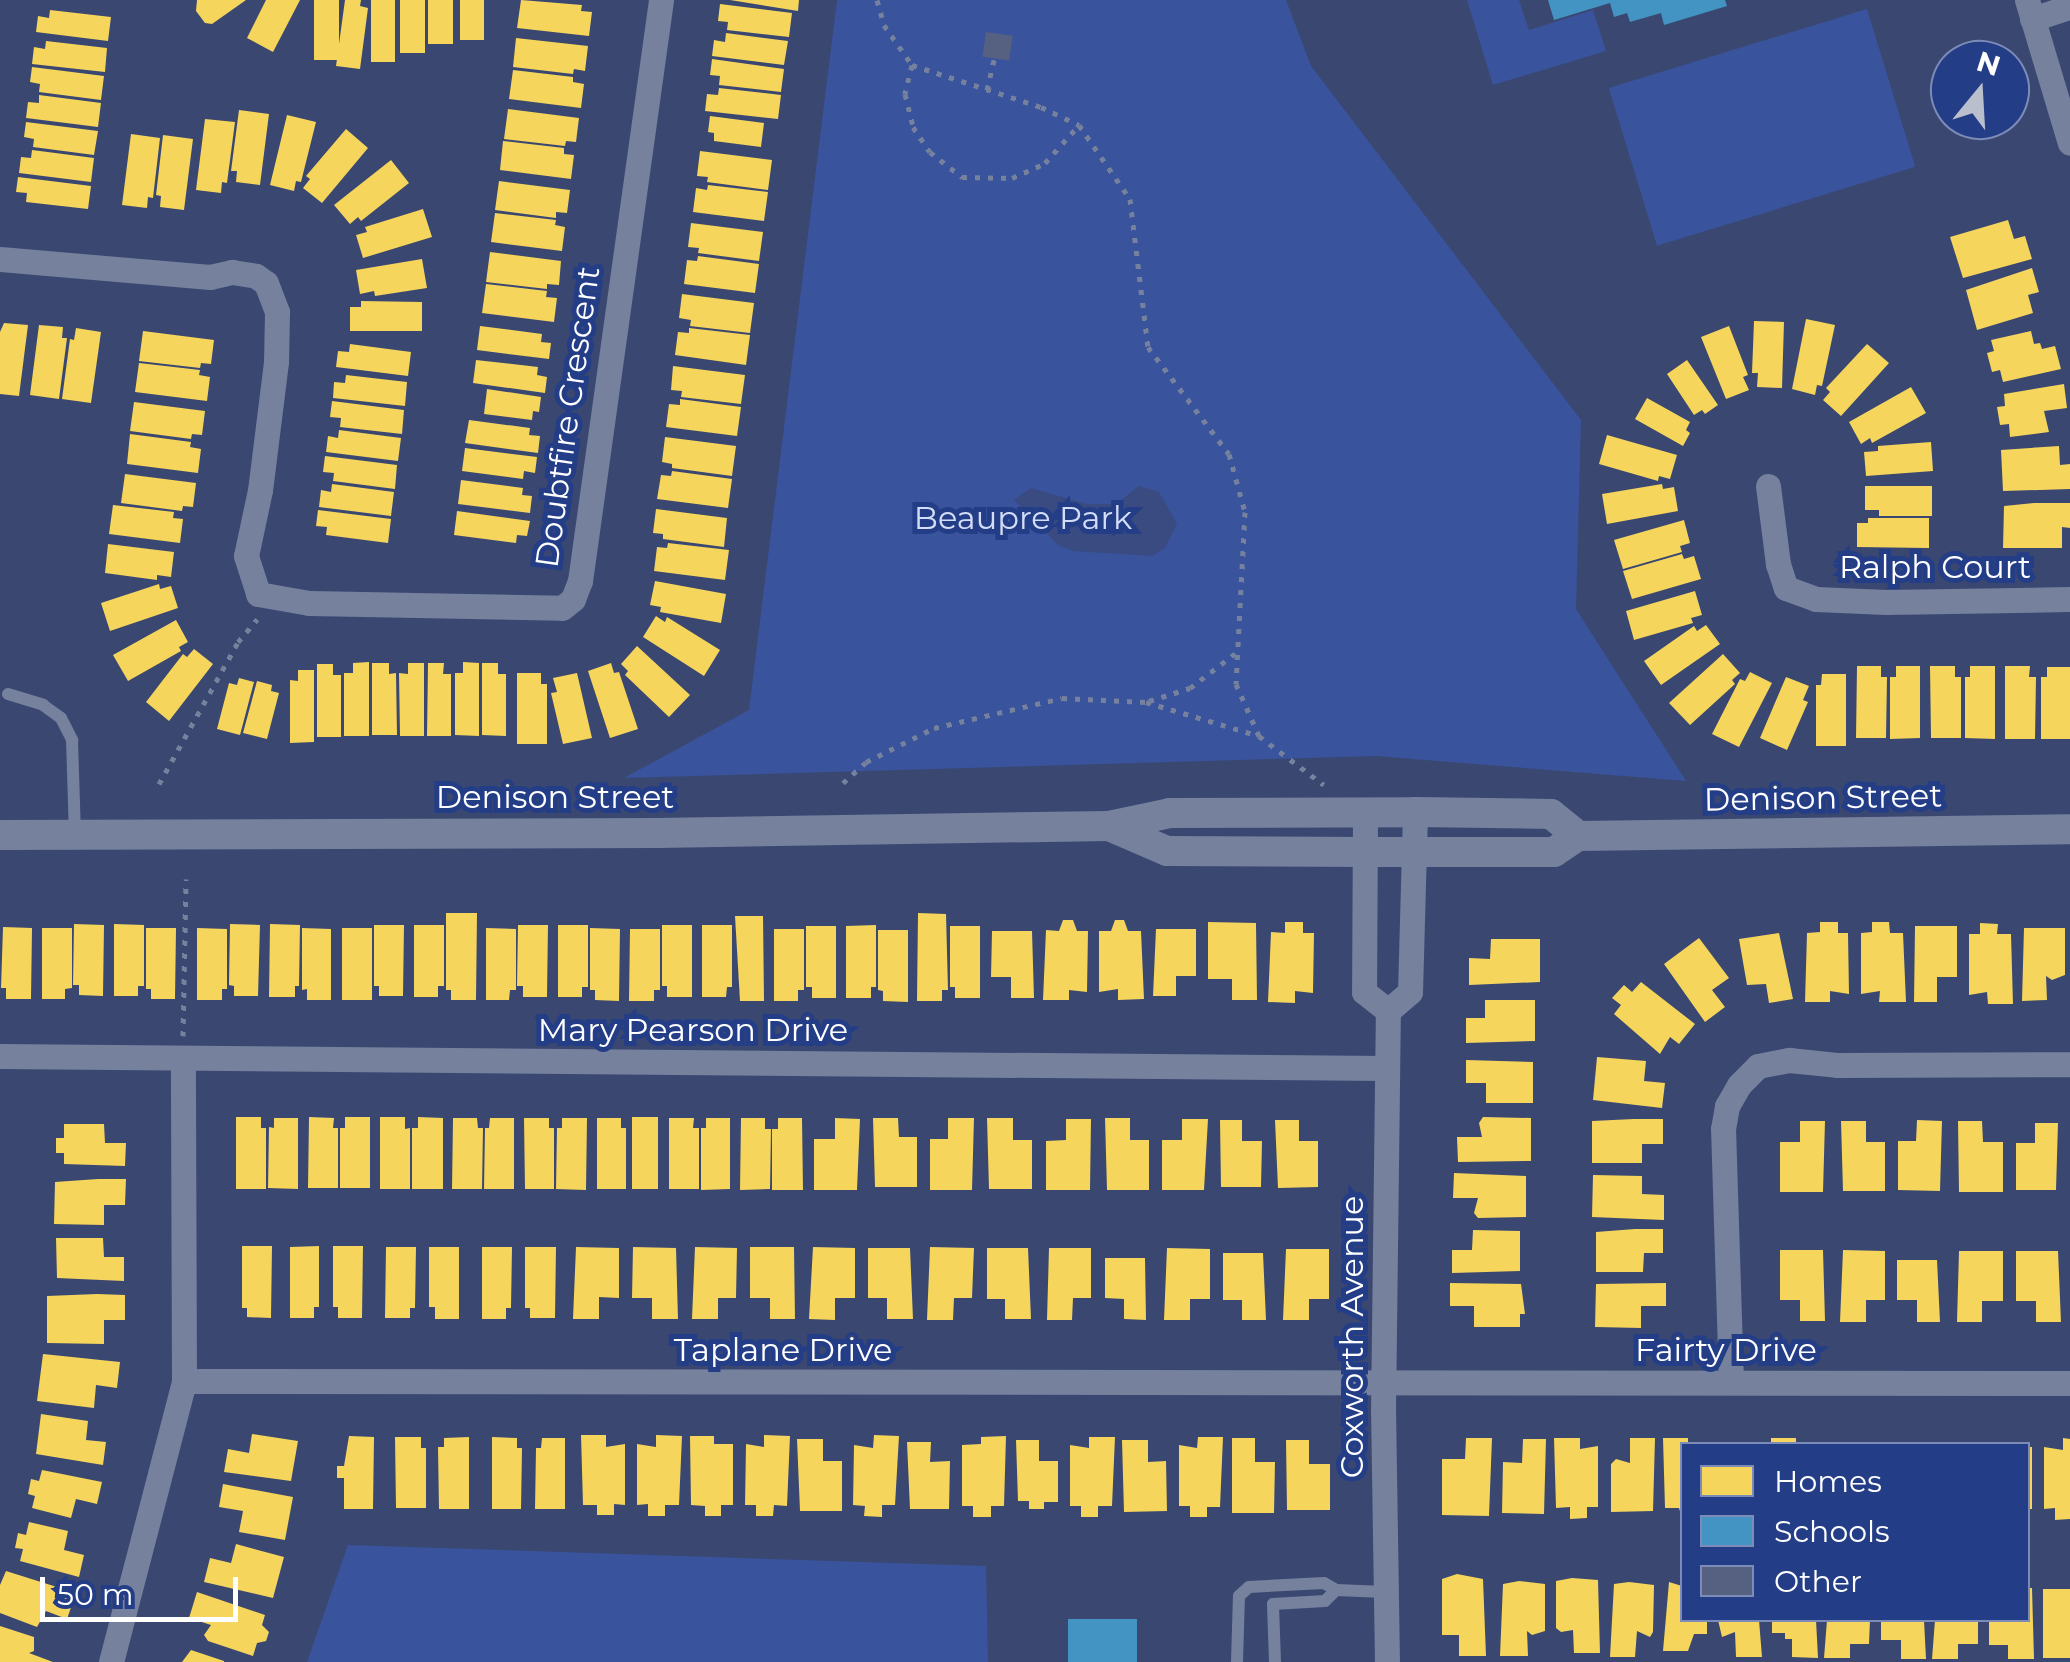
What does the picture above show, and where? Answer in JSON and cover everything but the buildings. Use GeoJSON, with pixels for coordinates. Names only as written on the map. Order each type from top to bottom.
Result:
{"type":"FeatureCollection","features":[{"type":"Feature","properties":{"kind":"street","name":"Doubtfire Crescent"},"geometry":{"type":"LineString","coordinates":[[273,599],[562,608],[573,599],[580,580],[661,0]]}},
{"type":"Feature","properties":{"kind":"street"},"geometry":{"type":"LineString","coordinates":[[2070,7],[2030,9],[2070,143]]}},
{"type":"Feature","properties":{"kind":"street"},"geometry":{"type":"LineString","coordinates":[[0,259],[210,277],[232,272],[256,276],[266,284],[277,312],[276,362],[260,490],[246,556],[258,594],[273,599]]}},
{"type":"Feature","properties":{"kind":"street","name":"Ralph Court"},"geometry":{"type":"LineString","coordinates":[[1768,486],[1778,564],[1786,588],[1816,598],[1886,602],[2070,599]]}},
{"type":"Feature","properties":{"kind":"street","name":"Denison Street"},"geometry":{"type":"LineString","coordinates":[[0,835],[658,834],[1109,826],[1170,813],[1415,812],[1551,814],[1578,836]]}},
{"type":"Feature","properties":{"kind":"street","name":"Coxworth Avenue"},"geometry":{"type":"LineString","coordinates":[[1386,1662],[1383,1383],[1388,1012],[1410,992],[1415,812]]}},
{"type":"Feature","properties":{"kind":"street"},"geometry":{"type":"LineString","coordinates":[[1365,814],[1364,992],[1388,1012]]}},
{"type":"Feature","properties":{"kind":"street","name":"Denison Street"},"geometry":{"type":"LineString","coordinates":[[1109,826],[1166,851],[1365,852],[1554,852],[1578,836],[2070,829]]}},
{"type":"Feature","properties":{"kind":"street","name":"Mary Pearson Drive"},"geometry":{"type":"LineString","coordinates":[[0,1056],[1387,1068]]}},
{"type":"Feature","properties":{"kind":"street"},"geometry":{"type":"LineString","coordinates":[[111,1662],[184,1382],[183,1060]]}},
{"type":"Feature","properties":{"kind":"street"},"geometry":{"type":"LineString","coordinates":[[1731,1382],[1723,1129],[1733,1095],[1758,1066],[1789,1060],[1837,1065],[2070,1064]]}},
{"type":"Feature","properties":{"kind":"street","name":"Taplane Drive"},"geometry":{"type":"LineString","coordinates":[[184,1382],[1383,1383]]}},
{"type":"Feature","properties":{"kind":"street","name":"Fairty Drive"},"geometry":{"type":"LineString","coordinates":[[1383,1383],[2070,1382]]}},
{"type":"Feature","properties":{"kind":"lane"},"geometry":{"type":"LineString","coordinates":[[8,694],[52,711],[61,718],[72,740],[75,834]]}},
{"type":"Feature","properties":{"kind":"lane"},"geometry":{"type":"LineString","coordinates":[[1237,1662],[1239,1596],[1249,1586],[1324,1584],[1336,1590],[1385,1592]]}},
{"type":"Feature","properties":{"kind":"lane"},"geometry":{"type":"LineString","coordinates":[[1275,1662],[1273,1604],[1326,1602],[1336,1590]]}},
{"type":"Feature","properties":{"kind":"path"},"geometry":{"type":"LineString","coordinates":[[877,0],[884,25],[912,65],[1079,125],[1130,199],[1148,348],[1229,454],[1246,512],[1236,684],[1259,736]]}},
{"type":"Feature","properties":{"kind":"path"},"geometry":{"type":"LineString","coordinates":[[988,90],[994,60]]}},
{"type":"Feature","properties":{"kind":"path"},"geometry":{"type":"LineString","coordinates":[[912,65],[906,94],[913,127],[930,152],[962,177],[1012,178],[1044,163],[1079,125]]}},
{"type":"Feature","properties":{"kind":"path"},"geometry":{"type":"LineString","coordinates":[[159,784],[238,642],[273,599]]}},
{"type":"Feature","properties":{"kind":"path"},"geometry":{"type":"LineString","coordinates":[[1146,702],[1190,688],[1241,649]]}},
{"type":"Feature","properties":{"kind":"path"},"geometry":{"type":"LineString","coordinates":[[843,784],[866,762],[934,728],[1062,698],[1146,702],[1259,736],[1326,786]]}},
{"type":"Feature","properties":{"kind":"path"},"geometry":{"type":"LineString","coordinates":[[183,1060],[186,879]]}},
{"type":"Feature","properties":{"kind":"green space","name":"Beaupre Park"},"geometry":{"type":"Polygon","coordinates":[[[837,0],[1286,0],[1311,66],[1581,420],[1576,609],[1686,781],[1376,756],[624,778],[749,710],[837,0]]]}},
{"type":"Feature","properties":{"kind":"green space"},"geometry":{"type":"Polygon","coordinates":[[[1467,0],[1519,0],[1529,30],[1593,10],[1606,51],[1493,85],[1467,0]]]}},
{"type":"Feature","properties":{"kind":"green space"},"geometry":{"type":"Polygon","coordinates":[[[1867,9],[1915,167],[1657,246],[1609,88],[1867,9]]]}},
{"type":"Feature","properties":{"kind":"green space"},"geometry":{"type":"Polygon","coordinates":[[[348,1545],[986,1566],[988,1662],[307,1662],[348,1545]]]}},
{"type":"Feature","properties":{"kind":"shaded area"},"geometry":{"type":"Polygon","coordinates":[[[1139,486],[1159,492],[1177,524],[1165,548],[1152,556],[1073,551],[1058,545],[1014,500],[1031,488],[1087,504],[1116,504],[1139,486]]]}}]}
